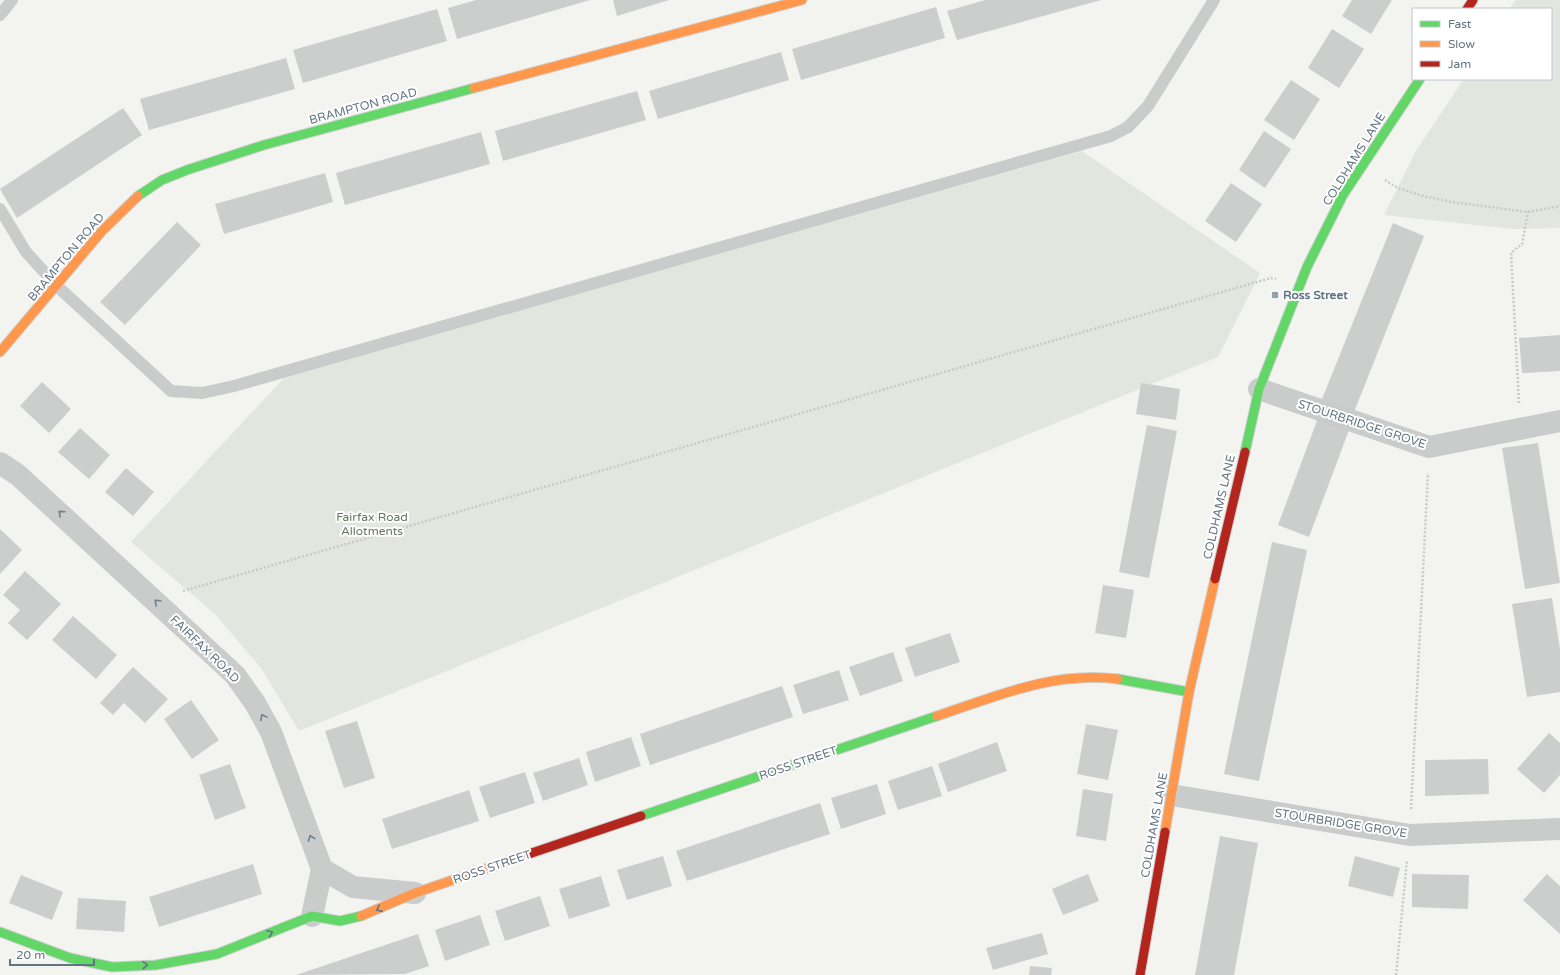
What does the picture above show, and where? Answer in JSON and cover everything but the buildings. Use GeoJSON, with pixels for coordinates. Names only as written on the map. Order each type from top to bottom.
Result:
{"type":"FeatureCollection","features":[{"type":"Feature","properties":{"kind":"street","name":"BRAMPTON ROAD"},"geometry":{"type":"LineString","coordinates":[[0,352],[102,231],[133,199],[162,180],[187,170],[264,146],[802,0]]}},
{"type":"Feature","properties":{"kind":"street","name":"COLDHAMS LANE"},"geometry":{"type":"LineString","coordinates":[[1140,975],[1189,692],[1258,389],[1308,267],[1343,195],[1419,80]]}},
{"type":"Feature","properties":{"kind":"street","name":"STOURBRIDGE GROVE"},"geometry":{"type":"LineString","coordinates":[[1258,389],[1429,447],[1560,421]]}},
{"type":"Feature","properties":{"kind":"street","name":"FAIRFAX ROAD"},"geometry":{"type":"LineString","coordinates":[[0,464],[18,474],[235,675],[255,703],[271,732],[322,869]]}},
{"type":"Feature","properties":{"kind":"street","name":"ROSS STREET"},"geometry":{"type":"LineString","coordinates":[[312,916],[340,921],[362,916],[414,893],[1025,686],[1071,678],[1116,679],[1189,692]]}},
{"type":"Feature","properties":{"kind":"street","name":"STOURBRIDGE GROVE"},"geometry":{"type":"LineString","coordinates":[[1172,795],[1410,834],[1560,829]]}},
{"type":"Feature","properties":{"kind":"street","name":"ROSS STREET"},"geometry":{"type":"LineString","coordinates":[[322,869],[353,887],[414,893]]}},
{"type":"Feature","properties":{"kind":"street"},"geometry":{"type":"LineString","coordinates":[[0,932],[70,958],[112,967],[156,965],[217,954],[312,916],[322,869]]}},
{"type":"Feature","properties":{"kind":"lane"},"geometry":{"type":"LineString","coordinates":[[0,15],[12,0]]}},
{"type":"Feature","properties":{"kind":"lane"},"geometry":{"type":"LineString","coordinates":[[0,209],[26,252],[57,286],[171,391],[202,393],[234,386],[1111,136],[1128,127],[1148,106],[1214,0]]}},
{"type":"Feature","properties":{"kind":"path"},"geometry":{"type":"LineString","coordinates":[[1362,166],[1398,188],[1423,196],[1528,212],[1560,206]]}},
{"type":"Feature","properties":{"kind":"path"},"geometry":{"type":"LineString","coordinates":[[1520,430],[1511,253],[1522,244],[1528,212]]}},
{"type":"Feature","properties":{"kind":"path"},"geometry":{"type":"LineString","coordinates":[[154,599],[1271,278],[1299,289]]}},
{"type":"Feature","properties":{"kind":"path"},"geometry":{"type":"LineString","coordinates":[[1396,975],[1410,834],[1429,447]]}},
{"type":"Feature","properties":{"kind":"green space"},"geometry":{"type":"Polygon","coordinates":[[[1515,0],[1560,0],[1560,228],[1512,229],[1384,215],[1416,151],[1463,80],[1552,80],[1552,8],[1511,8],[1515,0]]]}},
{"type":"Feature","properties":{"kind":"green space","name":"Fairfax Road Allotments"},"geometry":{"type":"Polygon","coordinates":[[[1082,151],[1260,273],[1218,357],[299,731],[261,668],[215,614],[131,542],[284,378],[1082,151]]]}},
{"type":"Feature","properties":{"kind":"traffic: fast"},"geometry":{"type":"LineString","coordinates":[[1245,452],[1259,389],[1307,267],[1343,195],[1419,80]]}},
{"type":"Feature","properties":{"kind":"traffic: fast"},"geometry":{"type":"LineString","coordinates":[[138,196],[162,180],[187,170],[264,145],[474,88]]}},
{"type":"Feature","properties":{"kind":"traffic: fast"},"geometry":{"type":"LineString","coordinates":[[1118,679],[1189,692]]}},
{"type":"Feature","properties":{"kind":"traffic: fast"},"geometry":{"type":"LineString","coordinates":[[641,816],[937,716]]}},
{"type":"Feature","properties":{"kind":"traffic: fast"},"geometry":{"type":"LineString","coordinates":[[0,932],[70,958],[112,967],[156,965],[217,954],[312,916],[340,921],[361,916]]}},
{"type":"Feature","properties":{"kind":"traffic: slow"},"geometry":{"type":"LineString","coordinates":[[474,88],[802,0]]}},
{"type":"Feature","properties":{"kind":"traffic: slow"},"geometry":{"type":"LineString","coordinates":[[0,352],[102,231],[138,196]]}},
{"type":"Feature","properties":{"kind":"traffic: slow"},"geometry":{"type":"LineString","coordinates":[[1165,832],[1189,692],[1215,579]]}},
{"type":"Feature","properties":{"kind":"traffic: slow"},"geometry":{"type":"LineString","coordinates":[[937,716],[1003,693],[1048,682],[1094,677],[1118,679]]}},
{"type":"Feature","properties":{"kind":"traffic: slow"},"geometry":{"type":"LineString","coordinates":[[361,916],[415,893],[517,858]]}},
{"type":"Feature","properties":{"kind":"traffic: jam"},"geometry":{"type":"LineString","coordinates":[[1468,8],[1473,0]]}},
{"type":"Feature","properties":{"kind":"traffic: jam"},"geometry":{"type":"LineString","coordinates":[[1215,579],[1245,452]]}},
{"type":"Feature","properties":{"kind":"traffic: jam"},"geometry":{"type":"LineString","coordinates":[[517,858],[641,816]]}},
{"type":"Feature","properties":{"kind":"traffic: jam"},"geometry":{"type":"LineString","coordinates":[[1140,975],[1165,832]]}},
{"type":"Feature","properties":{"kind":"place","name":"Ross Street"},"geometry":{"type":"Point","coordinates":[1275,295]}}]}
